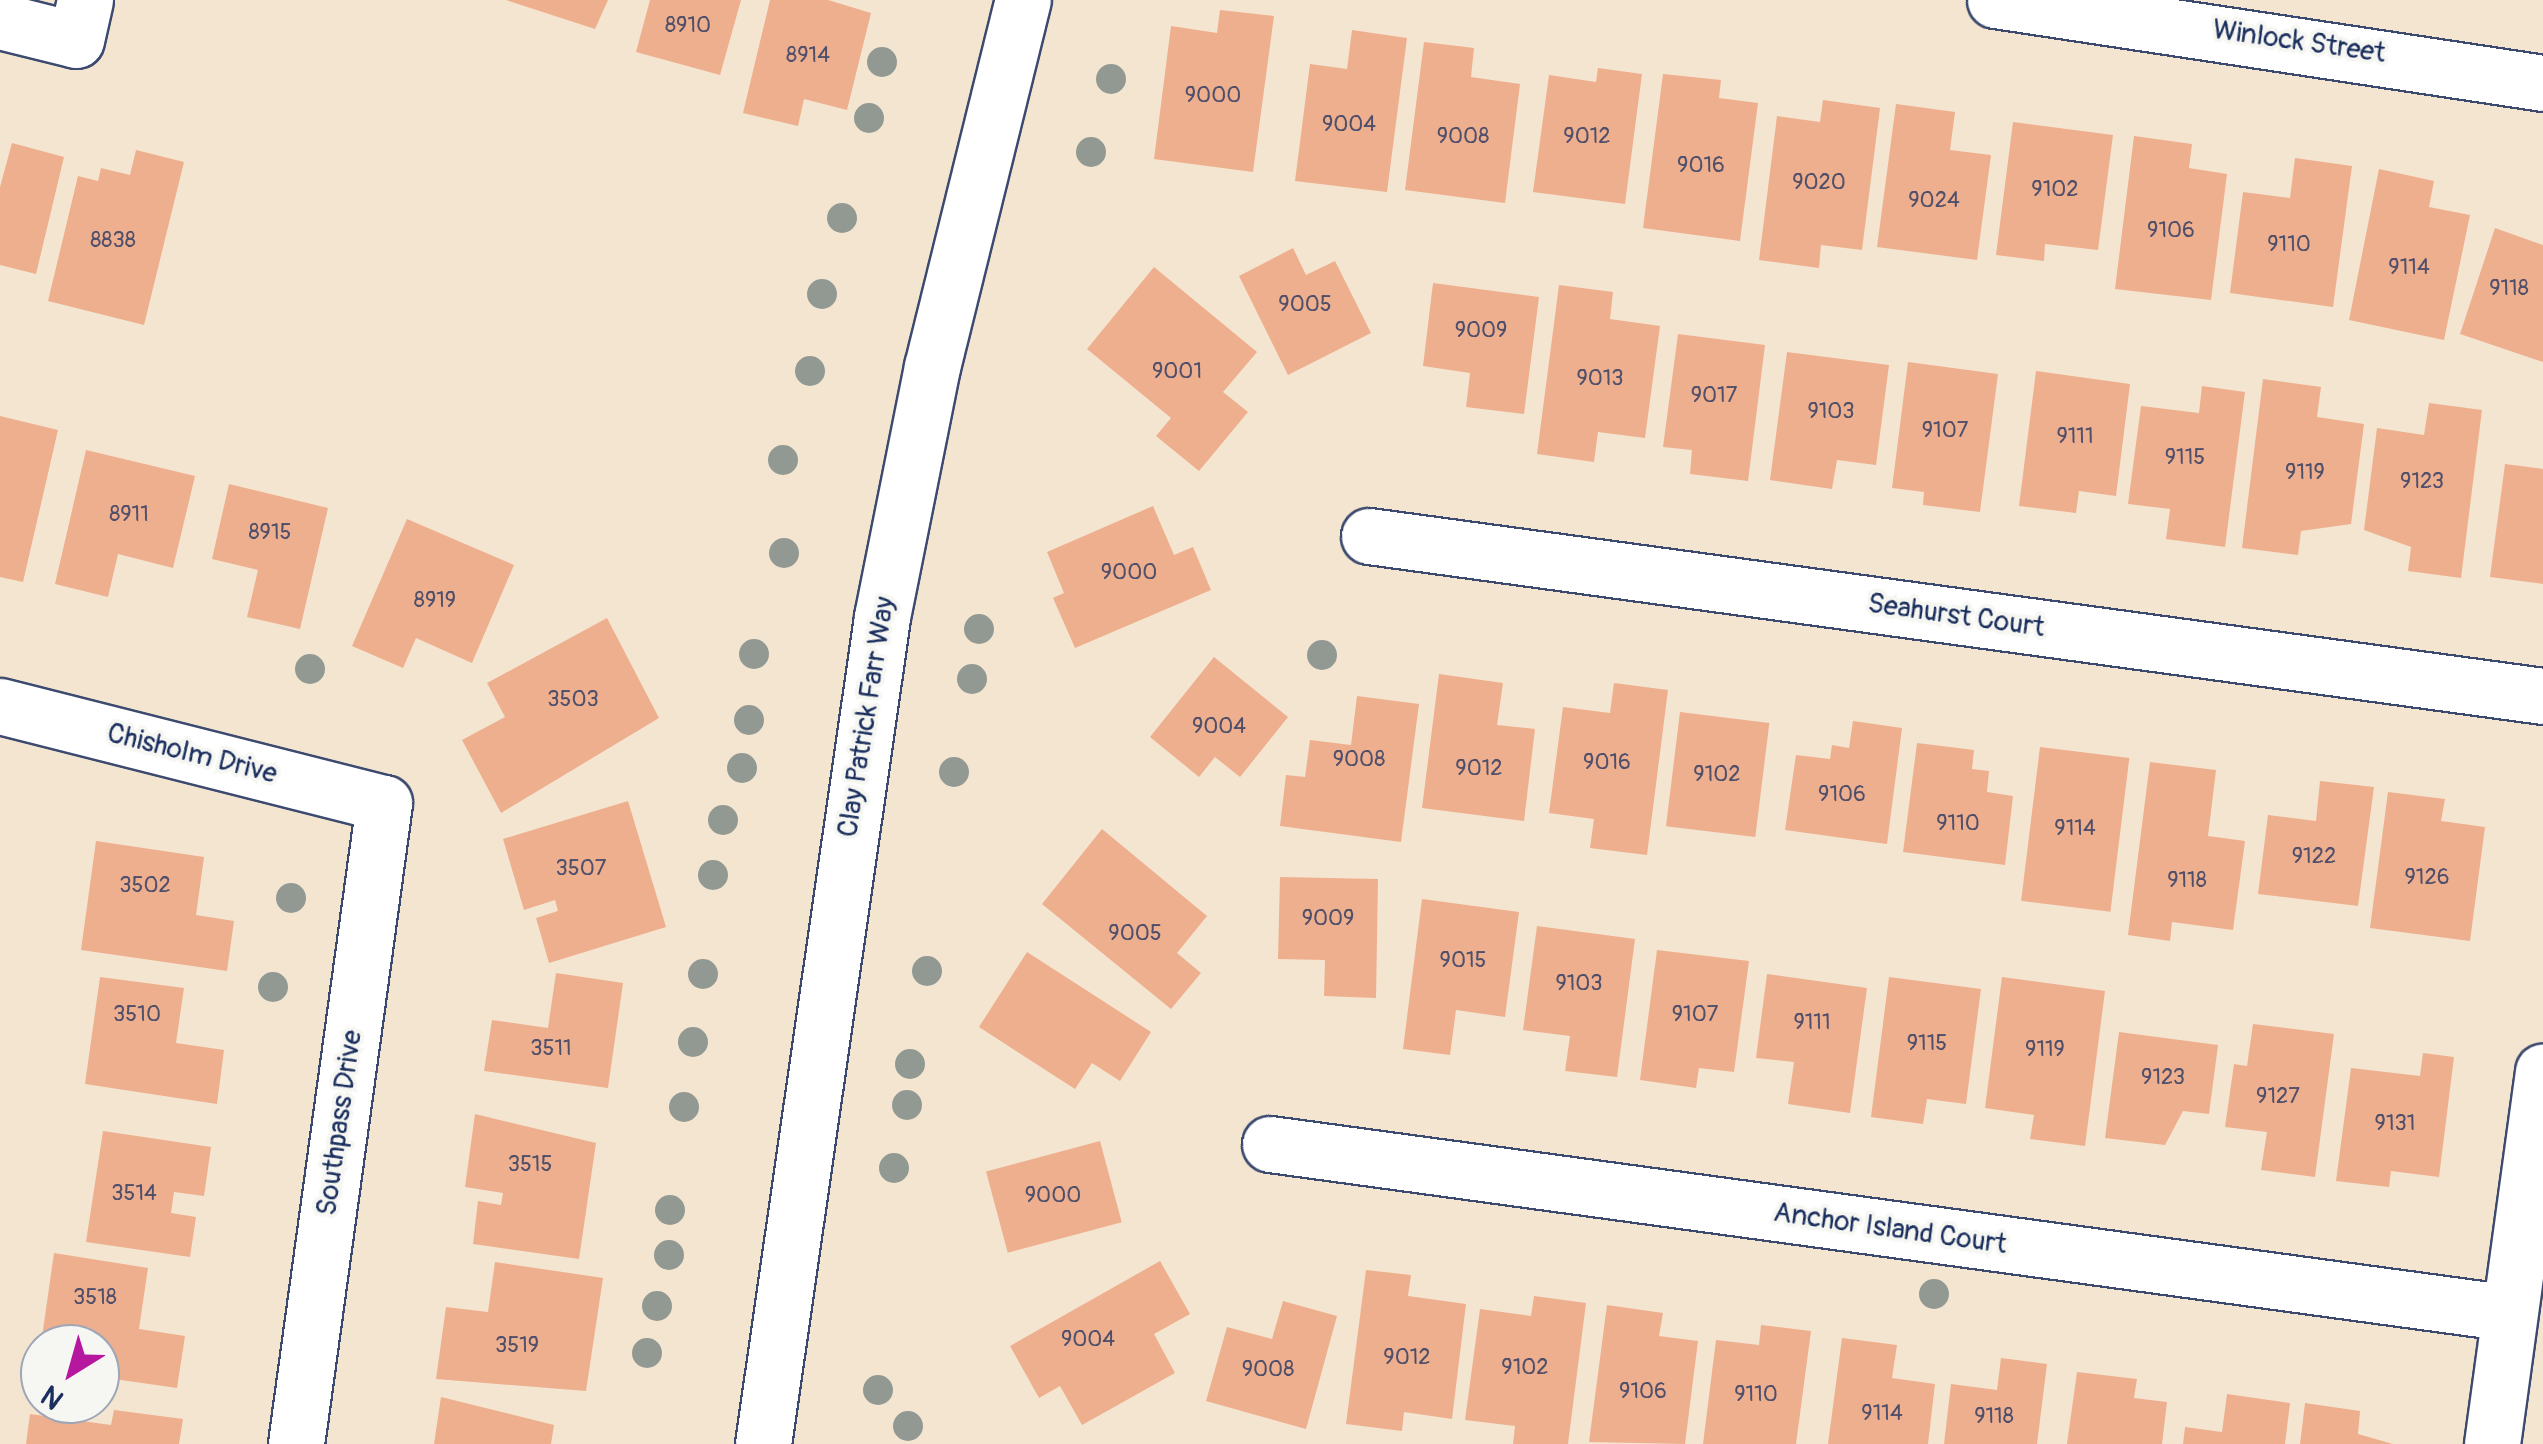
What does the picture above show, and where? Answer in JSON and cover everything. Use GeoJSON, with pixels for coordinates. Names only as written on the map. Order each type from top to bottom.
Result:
{"type":"FeatureCollection","features":[{"type":"Feature","properties":{"kind":"street"},"geometry":{"type":"LineString","coordinates":[[0,21],[76,40],[86,0]]}},
{"type":"Feature","properties":{"kind":"street","name":"Clay Patrick Farr Way"},"geometry":{"type":"LineString","coordinates":[[763,1444],[882,616],[932,366],[1023,0]]}},
{"type":"Feature","properties":{"kind":"street","name":"Winlock Street"},"geometry":{"type":"LineString","coordinates":[[1994,0],[2543,82]]}},
{"type":"Feature","properties":{"kind":"street","name":"Seahurst Court"},"geometry":{"type":"LineString","coordinates":[[1369,536],[2543,696]]}},
{"type":"Feature","properties":{"kind":"street","name":"Chisholm Drive"},"geometry":{"type":"LineString","coordinates":[[0,706],[384,803]]}},
{"type":"Feature","properties":{"kind":"street","name":"Southpass Drive"},"geometry":{"type":"LineString","coordinates":[[296,1444],[384,803]]}},
{"type":"Feature","properties":{"kind":"street"},"geometry":{"type":"LineString","coordinates":[[2492,1444],[2543,1071]]}},
{"type":"Feature","properties":{"kind":"street","name":"Anchor Island Court"},"geometry":{"type":"LineString","coordinates":[[1270,1144],[2510,1314]]}},
{"type":"Feature","properties":{"kind":"building"},"geometry":{"type":"Polygon","coordinates":[[[506,0],[608,0],[595,29],[506,0]]]}},
{"type":"Feature","properties":{"kind":"building"},"geometry":{"type":"Polygon","coordinates":[[[650,0],[741,0],[720,75],[636,52],[650,0]]]}},
{"type":"Feature","properties":{"kind":"building"},"geometry":{"type":"Polygon","coordinates":[[[770,0],[828,0],[871,13],[847,110],[804,99],[798,126],[743,113],[770,0]]]}},
{"type":"Feature","properties":{"kind":"building"},"geometry":{"type":"Polygon","coordinates":[[[1220,10],[1274,16],[1253,172],[1154,159],[1171,26],[1217,33],[1220,10]]]}},
{"type":"Feature","properties":{"kind":"building"},"geometry":{"type":"Polygon","coordinates":[[[1352,30],[1407,38],[1387,192],[1295,181],[1310,64],[1347,69],[1352,30]]]}},
{"type":"Feature","properties":{"kind":"building"},"geometry":{"type":"Polygon","coordinates":[[[1424,42],[1474,48],[1471,77],[1520,84],[1505,203],[1405,190],[1424,42]]]}},
{"type":"Feature","properties":{"kind":"building"},"geometry":{"type":"Polygon","coordinates":[[[1598,68],[1642,74],[1625,204],[1533,192],[1549,75],[1596,82],[1598,68]]]}},
{"type":"Feature","properties":{"kind":"building"},"geometry":{"type":"Polygon","coordinates":[[[1663,74],[1721,80],[1719,98],[1758,103],[1740,241],[1643,228],[1663,74]]]}},
{"type":"Feature","properties":{"kind":"building"},"geometry":{"type":"Polygon","coordinates":[[[1823,100],[1880,108],[1862,250],[1821,245],[1819,268],[1759,260],[1777,116],[1820,122],[1823,100]]]}},
{"type":"Feature","properties":{"kind":"building"},"geometry":{"type":"Polygon","coordinates":[[[1896,104],[1955,112],[1950,150],[1991,155],[1977,260],[1877,247],[1896,104]]]}},
{"type":"Feature","properties":{"kind":"building"},"geometry":{"type":"Polygon","coordinates":[[[2013,122],[2113,135],[2098,250],[2045,244],[2044,261],[1996,255],[2013,122]]]}},
{"type":"Feature","properties":{"kind":"building"},"geometry":{"type":"Polygon","coordinates":[[[2134,136],[2192,144],[2189,168],[2227,174],[2211,300],[2115,289],[2134,136]]]}},
{"type":"Feature","properties":{"kind":"building"},"geometry":{"type":"Polygon","coordinates":[[[12,143],[64,157],[36,274],[0,265],[0,187],[12,143]]]}},
{"type":"Feature","properties":{"kind":"building"},"geometry":{"type":"Polygon","coordinates":[[[136,150],[184,162],[144,325],[48,301],[78,176],[98,181],[101,168],[130,175],[136,150]]]}},
{"type":"Feature","properties":{"kind":"building"},"geometry":{"type":"Polygon","coordinates":[[[2295,158],[2352,166],[2333,307],[2230,293],[2243,192],[2290,198],[2295,158]]]}},
{"type":"Feature","properties":{"kind":"building"},"geometry":{"type":"Polygon","coordinates":[[[2379,169],[2434,181],[2429,207],[2470,215],[2444,340],[2349,320],[2379,169]]]}},
{"type":"Feature","properties":{"kind":"building"},"geometry":{"type":"Polygon","coordinates":[[[2495,228],[2543,245],[2543,362],[2460,334],[2495,228]]]}},
{"type":"Feature","properties":{"kind":"building"},"geometry":{"type":"Polygon","coordinates":[[[1293,248],[1306,275],[1335,261],[1371,333],[1288,375],[1239,276],[1293,248]]]}},
{"type":"Feature","properties":{"kind":"building"},"geometry":{"type":"Polygon","coordinates":[[[1154,267],[1257,352],[1223,392],[1248,412],[1199,471],[1156,436],[1171,418],[1087,349],[1154,267]]]}},
{"type":"Feature","properties":{"kind":"building"},"geometry":{"type":"Polygon","coordinates":[[[1433,283],[1539,297],[1524,414],[1466,407],[1470,373],[1423,366],[1433,283]]]}},
{"type":"Feature","properties":{"kind":"building"},"geometry":{"type":"Polygon","coordinates":[[[1559,285],[1613,292],[1610,319],[1660,326],[1645,438],[1598,432],[1594,462],[1537,454],[1559,285]]]}},
{"type":"Feature","properties":{"kind":"building"},"geometry":{"type":"Polygon","coordinates":[[[1678,334],[1765,345],[1748,481],[1690,474],[1692,450],[1663,447],[1678,334]]]}},
{"type":"Feature","properties":{"kind":"building"},"geometry":{"type":"Polygon","coordinates":[[[1787,352],[1889,365],[1876,465],[1837,460],[1832,489],[1770,480],[1787,352]]]}},
{"type":"Feature","properties":{"kind":"building"},"geometry":{"type":"Polygon","coordinates":[[[1908,362],[1998,374],[1980,512],[1923,505],[1924,492],[1892,488],[1908,362]]]}},
{"type":"Feature","properties":{"kind":"building"},"geometry":{"type":"Polygon","coordinates":[[[2036,371],[2130,384],[2116,496],[2079,491],[2076,513],[2019,506],[2036,371]]]}},
{"type":"Feature","properties":{"kind":"building"},"geometry":{"type":"Polygon","coordinates":[[[2263,379],[2321,387],[2317,417],[2364,424],[2351,524],[2301,531],[2298,555],[2242,548],[2263,379]]]}},
{"type":"Feature","properties":{"kind":"building"},"geometry":{"type":"Polygon","coordinates":[[[2202,386],[2245,392],[2225,547],[2166,539],[2170,509],[2128,504],[2141,406],[2199,413],[2202,386]]]}},
{"type":"Feature","properties":{"kind":"building"},"geometry":{"type":"Polygon","coordinates":[[[2429,403],[2482,410],[2461,578],[2408,571],[2411,547],[2364,530],[2377,428],[2424,435],[2429,403]]]}},
{"type":"Feature","properties":{"kind":"building"},"geometry":{"type":"Polygon","coordinates":[[[0,416],[58,430],[23,582],[0,577],[0,416]]]}},
{"type":"Feature","properties":{"kind":"building"},"geometry":{"type":"Polygon","coordinates":[[[86,450],[195,476],[173,568],[118,554],[108,597],[55,584],[86,450]]]}},
{"type":"Feature","properties":{"kind":"building"},"geometry":{"type":"Polygon","coordinates":[[[2505,464],[2543,469],[2543,584],[2490,577],[2505,464]]]}},
{"type":"Feature","properties":{"kind":"building"},"geometry":{"type":"Polygon","coordinates":[[[229,484],[328,508],[300,629],[247,617],[258,570],[212,559],[229,484]]]}},
{"type":"Feature","properties":{"kind":"building"},"geometry":{"type":"Polygon","coordinates":[[[1153,506],[1174,555],[1193,547],[1211,590],[1075,648],[1053,598],[1064,593],[1047,552],[1153,506]]]}},
{"type":"Feature","properties":{"kind":"building"},"geometry":{"type":"Polygon","coordinates":[[[407,519],[514,565],[472,663],[416,638],[403,668],[352,646],[407,519]]]}},
{"type":"Feature","properties":{"kind":"building"},"geometry":{"type":"Polygon","coordinates":[[[607,618],[659,718],[501,813],[462,740],[505,717],[487,683],[607,618]]]}},
{"type":"Feature","properties":{"kind":"building"},"geometry":{"type":"Polygon","coordinates":[[[1214,657],[1288,717],[1240,777],[1215,757],[1199,777],[1150,737],[1214,657]]]}},
{"type":"Feature","properties":{"kind":"building"},"geometry":{"type":"Polygon","coordinates":[[[1439,674],[1503,683],[1497,725],[1535,729],[1524,821],[1422,808],[1439,674]]]}},
{"type":"Feature","properties":{"kind":"building"},"geometry":{"type":"Polygon","coordinates":[[[1614,683],[1668,690],[1647,855],[1590,848],[1594,819],[1549,813],[1563,707],[1610,713],[1614,683]]]}},
{"type":"Feature","properties":{"kind":"building"},"geometry":{"type":"Polygon","coordinates":[[[1357,696],[1419,704],[1401,842],[1280,826],[1286,775],[1305,777],[1310,740],[1351,745],[1357,696]]]}},
{"type":"Feature","properties":{"kind":"building"},"geometry":{"type":"Polygon","coordinates":[[[1680,712],[1769,723],[1755,837],[1666,826],[1680,712]]]}},
{"type":"Feature","properties":{"kind":"building"},"geometry":{"type":"Polygon","coordinates":[[[1853,721],[1902,728],[1887,844],[1785,830],[1796,755],[1830,759],[1832,745],[1849,748],[1853,721]]]}},
{"type":"Feature","properties":{"kind":"building"},"geometry":{"type":"Polygon","coordinates":[[[1917,743],[1974,750],[1972,769],[1989,771],[1987,792],[2013,796],[2005,865],[1903,852],[1917,743]]]}},
{"type":"Feature","properties":{"kind":"building"},"geometry":{"type":"Polygon","coordinates":[[[2040,747],[2129,758],[2110,912],[2021,901],[2040,747]]]}},
{"type":"Feature","properties":{"kind":"building"},"geometry":{"type":"Polygon","coordinates":[[[2150,762],[2216,770],[2208,836],[2245,841],[2233,930],[2172,922],[2170,941],[2128,935],[2150,762]]]}},
{"type":"Feature","properties":{"kind":"building"},"geometry":{"type":"Polygon","coordinates":[[[2320,781],[2374,787],[2358,906],[2258,894],[2268,815],[2316,821],[2320,781]]]}},
{"type":"Feature","properties":{"kind":"building"},"geometry":{"type":"Polygon","coordinates":[[[2388,792],[2445,799],[2441,821],[2485,827],[2470,941],[2370,928],[2388,792]]]}},
{"type":"Feature","properties":{"kind":"building"},"geometry":{"type":"Polygon","coordinates":[[[628,801],[666,927],[549,963],[536,918],[558,911],[555,900],[524,910],[503,839],[628,801]]]}},
{"type":"Feature","properties":{"kind":"building"},"geometry":{"type":"Polygon","coordinates":[[[1102,829],[1207,916],[1177,953],[1201,973],[1171,1009],[1042,904],[1102,829]]]}},
{"type":"Feature","properties":{"kind":"building"},"geometry":{"type":"Polygon","coordinates":[[[96,841],[204,857],[196,915],[234,921],[227,971],[81,950],[96,841]]]}},
{"type":"Feature","properties":{"kind":"building"},"geometry":{"type":"Polygon","coordinates":[[[1280,877],[1378,879],[1376,998],[1324,996],[1325,960],[1278,959],[1280,877]]]}},
{"type":"Feature","properties":{"kind":"building"},"geometry":{"type":"Polygon","coordinates":[[[1422,899],[1519,912],[1505,1017],[1456,1010],[1450,1055],[1403,1049],[1422,899]]]}},
{"type":"Feature","properties":{"kind":"building"},"geometry":{"type":"Polygon","coordinates":[[[1537,926],[1635,939],[1617,1077],[1565,1071],[1570,1036],[1523,1030],[1537,926]]]}},
{"type":"Feature","properties":{"kind":"building"},"geometry":{"type":"Polygon","coordinates":[[[1657,950],[1749,961],[1734,1072],[1699,1068],[1696,1088],[1640,1080],[1657,950]]]}},
{"type":"Feature","properties":{"kind":"building"},"geometry":{"type":"Polygon","coordinates":[[[1027,952],[1151,1032],[1120,1081],[1092,1063],[1075,1089],[979,1027],[1027,952]]]}},
{"type":"Feature","properties":{"kind":"building"},"geometry":{"type":"Polygon","coordinates":[[[556,973],[623,983],[608,1088],[484,1071],[492,1020],[548,1028],[556,973]]]}},
{"type":"Feature","properties":{"kind":"building"},"geometry":{"type":"Polygon","coordinates":[[[1767,974],[1867,988],[1850,1113],[1788,1104],[1794,1062],[1756,1058],[1767,974]]]}},
{"type":"Feature","properties":{"kind":"building"},"geometry":{"type":"Polygon","coordinates":[[[100,977],[184,988],[176,1043],[224,1050],[217,1104],[85,1084],[100,977]]]}},
{"type":"Feature","properties":{"kind":"building"},"geometry":{"type":"Polygon","coordinates":[[[1889,977],[1981,989],[1966,1104],[1927,1099],[1923,1124],[1871,1117],[1889,977]]]}},
{"type":"Feature","properties":{"kind":"building"},"geometry":{"type":"Polygon","coordinates":[[[2002,977],[2105,991],[2085,1146],[2030,1139],[2034,1115],[1985,1108],[2002,977]]]}},
{"type":"Feature","properties":{"kind":"building"},"geometry":{"type":"Polygon","coordinates":[[[2253,1024],[2334,1034],[2315,1177],[2261,1170],[2267,1132],[2225,1127],[2234,1064],[2247,1066],[2253,1024]]]}},
{"type":"Feature","properties":{"kind":"building"},"geometry":{"type":"Polygon","coordinates":[[[2119,1032],[2218,1045],[2209,1114],[2183,1111],[2165,1145],[2105,1138],[2119,1032]]]}},
{"type":"Feature","properties":{"kind":"building"},"geometry":{"type":"Polygon","coordinates":[[[2423,1053],[2454,1057],[2439,1177],[2391,1171],[2389,1187],[2336,1181],[2351,1068],[2420,1076],[2423,1053]]]}},
{"type":"Feature","properties":{"kind":"building"},"geometry":{"type":"Polygon","coordinates":[[[475,1114],[596,1143],[579,1259],[473,1244],[478,1201],[501,1205],[503,1193],[465,1187],[475,1114]]]}},
{"type":"Feature","properties":{"kind":"building"},"geometry":{"type":"Polygon","coordinates":[[[103,1131],[211,1147],[204,1196],[174,1192],[171,1213],[196,1217],[190,1257],[86,1242],[103,1131]]]}},
{"type":"Feature","properties":{"kind":"building"},"geometry":{"type":"Polygon","coordinates":[[[1100,1141],[1122,1222],[1008,1253],[986,1172],[1100,1141]]]}},
{"type":"Feature","properties":{"kind":"building"},"geometry":{"type":"Polygon","coordinates":[[[54,1253],[148,1268],[139,1329],[185,1336],[177,1388],[120,1380],[120,1324],[44,1324],[54,1253]]]}},
{"type":"Feature","properties":{"kind":"building"},"geometry":{"type":"Polygon","coordinates":[[[1160,1261],[1190,1314],[1154,1334],[1175,1373],[1082,1425],[1060,1386],[1039,1398],[1010,1346],[1160,1261]]]}},
{"type":"Feature","properties":{"kind":"building"},"geometry":{"type":"Polygon","coordinates":[[[495,1262],[603,1278],[586,1391],[436,1379],[446,1307],[488,1312],[495,1262]]]}},
{"type":"Feature","properties":{"kind":"building"},"geometry":{"type":"Polygon","coordinates":[[[1366,1270],[1411,1275],[1408,1296],[1466,1304],[1452,1419],[1404,1412],[1402,1431],[1346,1424],[1366,1270]]]}},
{"type":"Feature","properties":{"kind":"building"},"geometry":{"type":"Polygon","coordinates":[[[1534,1296],[1586,1303],[1568,1444],[1513,1444],[1515,1426],[1465,1420],[1480,1309],[1531,1316],[1534,1296]]]}},
{"type":"Feature","properties":{"kind":"building"},"geometry":{"type":"Polygon","coordinates":[[[1283,1301],[1337,1316],[1306,1429],[1206,1401],[1227,1327],[1272,1339],[1283,1301]]]}},
{"type":"Feature","properties":{"kind":"building"},"geometry":{"type":"Polygon","coordinates":[[[1607,1305],[1663,1313],[1659,1336],[1698,1341],[1685,1444],[1589,1442],[1607,1305]]]}},
{"type":"Feature","properties":{"kind":"building"},"geometry":{"type":"Polygon","coordinates":[[[1761,1325],[1811,1331],[1796,1444],[1703,1444],[1716,1340],[1759,1345],[1761,1325]]]}},
{"type":"Feature","properties":{"kind":"building"},"geometry":{"type":"Polygon","coordinates":[[[1842,1338],[1897,1345],[1892,1378],[1935,1384],[1928,1444],[1828,1444],[1842,1338]]]}},
{"type":"Feature","properties":{"kind":"building"},"geometry":{"type":"Polygon","coordinates":[[[2001,1358],[2047,1364],[2037,1444],[1944,1444],[1951,1384],[1997,1390],[2001,1358]]]}},
{"type":"Feature","properties":{"kind":"building"},"geometry":{"type":"Polygon","coordinates":[[[2077,1372],[2137,1379],[2134,1398],[2167,1402],[2162,1444],[2067,1444],[2077,1372]]]}},
{"type":"Feature","properties":{"kind":"building"},"geometry":{"type":"Polygon","coordinates":[[[2227,1394],[2290,1403],[2285,1444],[2183,1444],[2185,1427],[2222,1432],[2227,1394]]]}},
{"type":"Feature","properties":{"kind":"building"},"geometry":{"type":"Polygon","coordinates":[[[441,1397],[554,1425],[551,1444],[434,1444],[441,1397]]]}},
{"type":"Feature","properties":{"kind":"building"},"geometry":{"type":"Polygon","coordinates":[[[2305,1403],[2360,1411],[2358,1434],[2393,1444],[2300,1444],[2305,1403]]]}},
{"type":"Feature","properties":{"kind":"building"},"geometry":{"type":"Polygon","coordinates":[[[120,1411],[183,1419],[179,1444],[26,1444],[29,1424],[120,1424],[120,1411]]]}}]}
